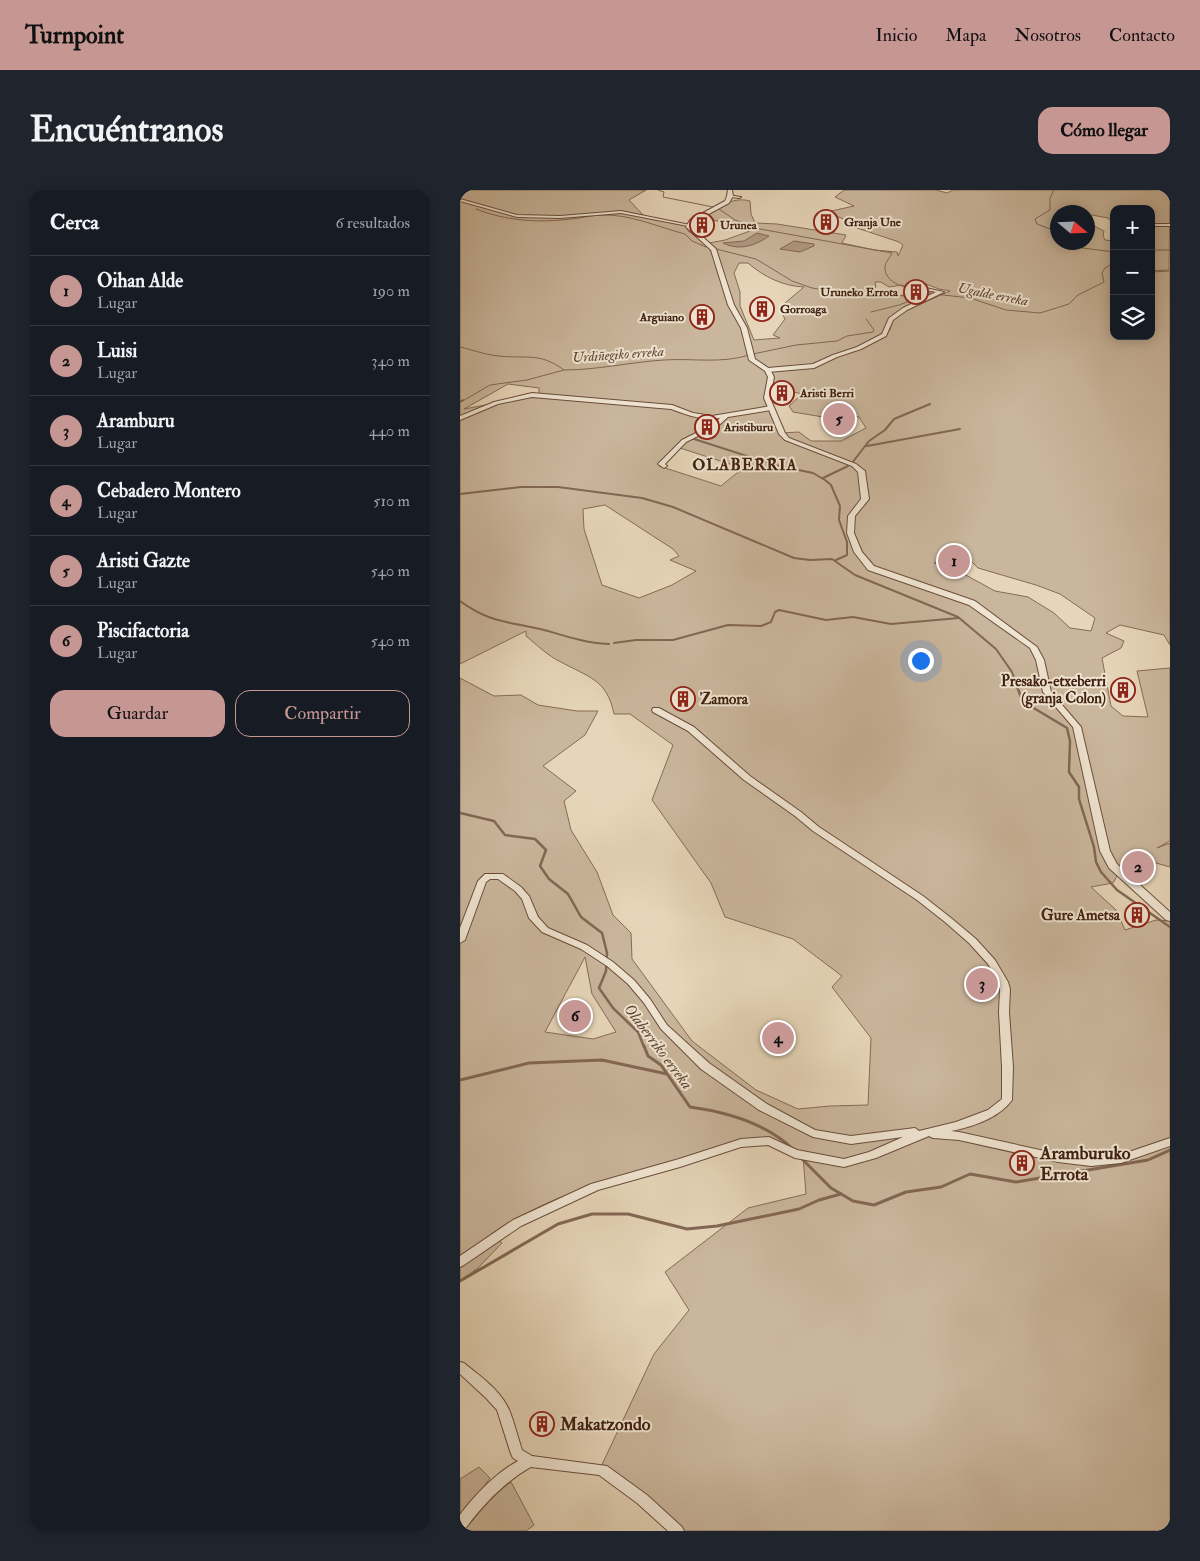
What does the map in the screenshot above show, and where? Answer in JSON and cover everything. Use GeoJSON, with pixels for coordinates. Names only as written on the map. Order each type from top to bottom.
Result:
{"type":"FeatureCollection","features":[{"type":"Feature","properties":{"kind":"street"},"geometry":{"type":"LineString","coordinates":[[688,225],[720,206],[733,194]]}},
{"type":"Feature","properties":{"kind":"street"},"geometry":{"type":"LineString","coordinates":[[460,200],[517,216],[560,217],[622,212],[688,225],[713,249],[720,264],[731,305],[744,328],[752,360],[768,370],[771,377],[767,398],[782,434],[786,439],[861,470],[865,499],[851,517],[851,531],[860,559],[879,572],[972,603],[1033,646],[1040,660],[1047,692],[1077,727],[1105,851],[1113,866],[1170,918]]}},
{"type":"Feature","properties":{"kind":"street"},"geometry":{"type":"LineString","coordinates":[[1155,225],[1170,226]]}},
{"type":"Feature","properties":{"kind":"street"},"geometry":{"type":"LineString","coordinates":[[768,370],[814,366],[881,338],[887,332],[891,319],[941,292],[923,288]]}},
{"type":"Feature","properties":{"kind":"street"},"geometry":{"type":"LineString","coordinates":[[460,418],[496,403],[532,396],[672,407],[701,417],[725,417],[771,408]]}},
{"type":"Feature","properties":{"kind":"street"},"geometry":{"type":"LineString","coordinates":[[664,466],[661,464],[684,442],[716,425],[725,417]]}},
{"type":"Feature","properties":{"kind":"street"},"geometry":{"type":"LineString","coordinates":[[460,940],[482,881],[488,876],[494,875],[505,879],[526,898],[534,918],[546,930],[584,947],[631,982],[647,1001],[664,1027],[698,1060],[764,1107],[813,1133],[851,1140],[924,1133],[958,1126],[992,1113],[1007,1100],[1009,1073],[1004,982],[974,943],[936,911],[816,829],[747,778],[691,729],[656,710]]}},
{"type":"Feature","properties":{"kind":"street"},"geometry":{"type":"LineString","coordinates":[[460,1262],[516,1223],[594,1187],[680,1163],[741,1143],[769,1141],[800,1155],[844,1163],[872,1155],[924,1133],[959,1136],[1058,1158],[1091,1162],[1121,1158],[1170,1142]]}},
{"type":"Feature","properties":{"kind":"street"},"geometry":{"type":"LineString","coordinates":[[460,1367],[492,1395],[503,1411],[517,1454],[530,1462],[602,1470],[642,1499],[677,1531]]}},
{"type":"Feature","properties":{"kind":"street"},"geometry":{"type":"LineString","coordinates":[[460,1526],[486,1496],[514,1469],[530,1462]]}},
{"type":"Feature","properties":{"kind":"shaded area"},"geometry":{"type":"Polygon","coordinates":[[[460,190],[646,190],[629,200],[645,217],[686,225],[688,231],[709,243],[725,240],[750,231],[704,217],[731,201],[750,201],[751,214],[755,223],[777,224],[846,235],[842,243],[874,250],[897,252],[898,256],[903,245],[899,242],[857,228],[848,221],[827,212],[854,206],[835,197],[844,190],[936,190],[947,193],[953,190],[1170,190],[1169,270],[1155,271],[1155,205],[1110,205],[1110,220],[1095,216],[1095,205],[1050,205],[1050,250],[1095,250],[1095,226],[1104,231],[1103,236],[1105,240],[1110,241],[1110,340],[1155,340],[1155,272],[1170,271],[1170,645],[1164,635],[1120,625],[1106,633],[1124,641],[1121,648],[1102,658],[1111,706],[1123,716],[1148,717],[1137,671],[1170,668],[1170,841],[1157,848],[1170,843],[1170,867],[1135,857],[1124,864],[1113,883],[1091,887],[1116,910],[1125,930],[1156,920],[1170,921],[1170,1141],[1163,1143],[1170,1147],[1170,1531],[674,1531],[599,1471],[654,1354],[689,1310],[665,1272],[748,1208],[806,1194],[803,1156],[770,1139],[626,1174],[556,1199],[523,1215],[491,1234],[502,1243],[478,1268],[460,1281],[460,678],[494,696],[521,695],[538,705],[577,711],[598,711],[585,735],[543,766],[576,791],[564,801],[571,830],[597,872],[613,915],[631,933],[632,959],[692,1041],[756,1090],[798,1109],[868,1105],[871,1038],[832,987],[842,976],[793,939],[725,917],[711,883],[652,800],[673,745],[630,714],[614,714],[607,693],[601,686],[588,676],[547,654],[526,636],[526,631],[460,664],[460,190]],[[739,263],[734,273],[740,292],[740,306],[754,340],[780,338],[773,335],[785,319],[779,308],[804,287],[781,283],[761,273],[748,263],[739,263]],[[875,282],[876,287],[869,293],[912,296],[925,300],[890,318],[882,335],[859,348],[861,349],[881,339],[890,330],[893,319],[907,310],[950,291],[926,284],[915,290],[902,285],[889,287],[881,282],[875,282]],[[508,384],[464,409],[539,395],[539,388],[508,384]],[[773,387],[765,398],[780,433],[799,432],[811,441],[841,441],[866,428],[859,417],[833,414],[823,417],[793,412],[789,406],[802,394],[773,387]],[[680,448],[659,466],[721,486],[742,469],[680,448]],[[605,505],[583,509],[584,529],[602,585],[639,598],[672,585],[696,571],[670,560],[679,556],[673,549],[605,505]],[[952,553],[934,563],[962,573],[995,591],[1028,597],[1054,613],[1070,628],[1091,631],[1095,618],[1060,594],[978,568],[968,558],[952,553]],[[585,957],[545,1032],[593,1039],[616,1032],[592,994],[585,957]]]}},
{"type":"Feature","properties":{"kind":"shaded area"},"geometry":{"type":"Polygon","coordinates":[[[757,233],[769,236],[758,242],[741,247],[723,243],[744,241],[757,233]]]}},
{"type":"Feature","properties":{"kind":"shaded area"},"geometry":{"type":"Polygon","coordinates":[[[794,241],[814,244],[814,246],[800,252],[780,249],[794,241]]]}},
{"type":"Feature","properties":{"kind":"shaded area"},"geometry":{"type":"Polygon","coordinates":[[[479,1467],[490,1478],[460,1519],[460,1479],[479,1467]]]}},
{"type":"Feature","properties":{"kind":"shaded area"},"geometry":{"type":"Polygon","coordinates":[[[511,1482],[534,1525],[526,1531],[461,1531],[493,1493],[511,1482]]]}},
{"type":"Feature","properties":{"kind":"waterway"},"geometry":{"type":"LineString","coordinates":[[641,190],[646,190]]}},
{"type":"Feature","properties":{"kind":"waterway"},"geometry":{"type":"LineString","coordinates":[[658,190],[664,192],[663,197],[713,207]]}},
{"type":"Feature","properties":{"kind":"waterway"},"geometry":{"type":"LineString","coordinates":[[1050,205],[1050,198],[1054,190]]}},
{"type":"Feature","properties":{"kind":"waterway"},"geometry":{"type":"LineString","coordinates":[[476,209],[499,216],[535,221],[612,215],[685,234],[692,241],[706,247]]}},
{"type":"Feature","properties":{"kind":"waterway"},"geometry":{"type":"LineString","coordinates":[[719,209],[735,220],[760,229],[892,253],[885,267],[886,274],[890,279],[910,289],[931,293]]}},
{"type":"Feature","properties":{"kind":"waterway"},"geometry":{"type":"LineString","coordinates":[[1050,210],[1035,219],[1037,224],[1050,229]]}},
{"type":"Feature","properties":{"kind":"waterway"},"geometry":{"type":"LineString","coordinates":[[716,249],[756,259],[792,281],[812,288],[858,295],[920,296]]}},
{"type":"Feature","properties":{"kind":"waterway"},"geometry":{"type":"LineString","coordinates":[[1095,250],[1110,251]]}},
{"type":"Feature","properties":{"kind":"waterway","name":"Ugalde erreka"},"geometry":{"type":"LineString","coordinates":[[1155,250],[1170,250]]}},
{"type":"Feature","properties":{"kind":"waterway","name":"Ugalde erreka"},"geometry":{"type":"LineString","coordinates":[[871,312],[899,305],[928,294],[934,294],[970,298],[1006,310],[1040,313],[1069,304],[1078,295],[1104,282],[1102,273],[1110,265]]}},
{"type":"Feature","properties":{"kind":"waterway","name":"Urdiñegiko erreka"},"geometry":{"type":"LineString","coordinates":[[753,354],[796,345],[837,341],[847,336],[873,332],[874,330],[866,319]]}},
{"type":"Feature","properties":{"kind":"waterway","name":"Urdiñegiko erreka"},"geometry":{"type":"LineString","coordinates":[[460,347],[484,354],[540,358],[564,370]]}},
{"type":"Feature","properties":{"kind":"waterway","name":"Urdiñegiko erreka"},"geometry":{"type":"LineString","coordinates":[[564,370],[664,360],[717,360],[749,355]]}},
{"type":"Feature","properties":{"kind":"waterway"},"geometry":{"type":"LineString","coordinates":[[461,402],[490,385],[527,380],[564,370]]}},
{"type":"Feature","properties":{"kind":"waterway"},"geometry":{"type":"LineString","coordinates":[[852,463],[869,441],[885,430],[894,419],[930,404]]}},
{"type":"Feature","properties":{"kind":"waterway"},"geometry":{"type":"LineString","coordinates":[[867,446],[960,429]]}},
{"type":"Feature","properties":{"kind":"waterway"},"geometry":{"type":"LineString","coordinates":[[694,439],[775,465],[813,473],[831,485],[840,506],[839,520],[847,542],[847,555],[836,560]]}},
{"type":"Feature","properties":{"kind":"waterway"},"geometry":{"type":"LineString","coordinates":[[823,478],[848,466]]}},
{"type":"Feature","properties":{"kind":"waterway"},"geometry":{"type":"LineString","coordinates":[[460,494],[521,487],[558,487],[642,498],[673,507],[794,558],[810,560],[832,559],[855,575],[958,617],[996,649],[1012,672],[1015,680]]}},
{"type":"Feature","properties":{"kind":"waterway"},"geometry":{"type":"LineString","coordinates":[[460,601],[482,614],[502,621],[578,639],[609,644]]}},
{"type":"Feature","properties":{"kind":"waterway"},"geometry":{"type":"LineString","coordinates":[[614,643],[636,640],[673,640],[728,625],[761,626],[771,622],[775,612],[779,610],[826,620],[853,617],[891,624],[959,618]]}},
{"type":"Feature","properties":{"kind":"waterway"},"geometry":{"type":"LineString","coordinates":[[1014,679],[1021,697],[1032,707],[1067,728],[1070,741],[1069,772],[1079,787],[1079,799],[1094,847],[1096,862],[1101,872],[1117,890],[1170,927]]}},
{"type":"Feature","properties":{"kind":"waterway","name":"Olaberriko erreka"},"geometry":{"type":"LineString","coordinates":[[460,813],[494,821],[505,835],[535,839],[546,850],[540,866],[549,879],[568,894],[581,917],[602,933],[607,953],[606,971],[599,988],[613,1008],[638,1032],[644,1047]]}},
{"type":"Feature","properties":{"kind":"waterway","name":"Olaberriko erreka"},"geometry":{"type":"LineString","coordinates":[[644,1046],[648,1056],[661,1065],[690,1107],[718,1112],[745,1120],[771,1133],[794,1150]]}},
{"type":"Feature","properties":{"kind":"waterway"},"geometry":{"type":"LineString","coordinates":[[460,1080],[529,1063],[602,1060],[667,1074]]}},
{"type":"Feature","properties":{"kind":"waterway","name":"Olaberriko erreka"},"geometry":{"type":"LineString","coordinates":[[801,1158],[831,1188],[853,1201],[874,1205],[906,1192],[941,1187],[970,1174],[1016,1182],[1148,1160],[1170,1150]]}},
{"type":"Feature","properties":{"kind":"waterway"},"geometry":{"type":"LineString","coordinates":[[460,1281],[558,1224],[592,1214],[628,1214],[687,1229],[717,1226],[799,1209],[819,1200],[841,1194]]}},
{"type":"Feature","properties":{"kind":"place","name":"Granja Une"},"geometry":{"type":"Point","coordinates":[826,222]}},
{"type":"Feature","properties":{"kind":"place","name":"Urunea"},"geometry":{"type":"Point","coordinates":[702,225]}},
{"type":"Feature","properties":{"kind":"place","name":"Uruneko Errota"},"geometry":{"type":"Point","coordinates":[916,292]}},
{"type":"Feature","properties":{"kind":"place","name":"Gorroaga"},"geometry":{"type":"Point","coordinates":[762,309]}},
{"type":"Feature","properties":{"kind":"place","name":"Arguiano"},"geometry":{"type":"Point","coordinates":[702,317]}},
{"type":"Feature","properties":{"kind":"place","name":"Aristi Berri"},"geometry":{"type":"Point","coordinates":[782,393]}},
{"type":"Feature","properties":{"kind":"place","name":"Aristi Gazte"},"geometry":{"type":"Point","coordinates":[839,419]}},
{"type":"Feature","properties":{"kind":"place","name":"Aristiburu"},"geometry":{"type":"Point","coordinates":[707,427]}},
{"type":"Feature","properties":{"kind":"place","name":"Oihan Alde"},"geometry":{"type":"Point","coordinates":[954,561]}},
{"type":"Feature","properties":{"kind":"place","name":"Presako-etxeberri (granja Colon)"},"geometry":{"type":"Point","coordinates":[1123,690]}},
{"type":"Feature","properties":{"kind":"place","name":"Zamora"},"geometry":{"type":"Point","coordinates":[683,699]}},
{"type":"Feature","properties":{"kind":"place","name":"Luisi"},"geometry":{"type":"Point","coordinates":[1138,867]}},
{"type":"Feature","properties":{"kind":"place","name":"Gure Ametsa"},"geometry":{"type":"Point","coordinates":[1137,915]}},
{"type":"Feature","properties":{"kind":"place","name":"Aramburu"},"geometry":{"type":"Point","coordinates":[982,984]}},
{"type":"Feature","properties":{"kind":"place","name":"Piscifactoria"},"geometry":{"type":"Point","coordinates":[575,1016]}},
{"type":"Feature","properties":{"kind":"place","name":"Cebadero Montero"},"geometry":{"type":"Point","coordinates":[778,1038]}},
{"type":"Feature","properties":{"kind":"place","name":"Aramburuko Errota"},"geometry":{"type":"Point","coordinates":[1022,1163]}},
{"type":"Feature","properties":{"kind":"place","name":"Makatzondo"},"geometry":{"type":"Point","coordinates":[542,1424]}},
{"type":"Feature","properties":{"kind":"district","name":"OLABERRIA"},"geometry":{"type":"Point","coordinates":[745,464]}}]}
